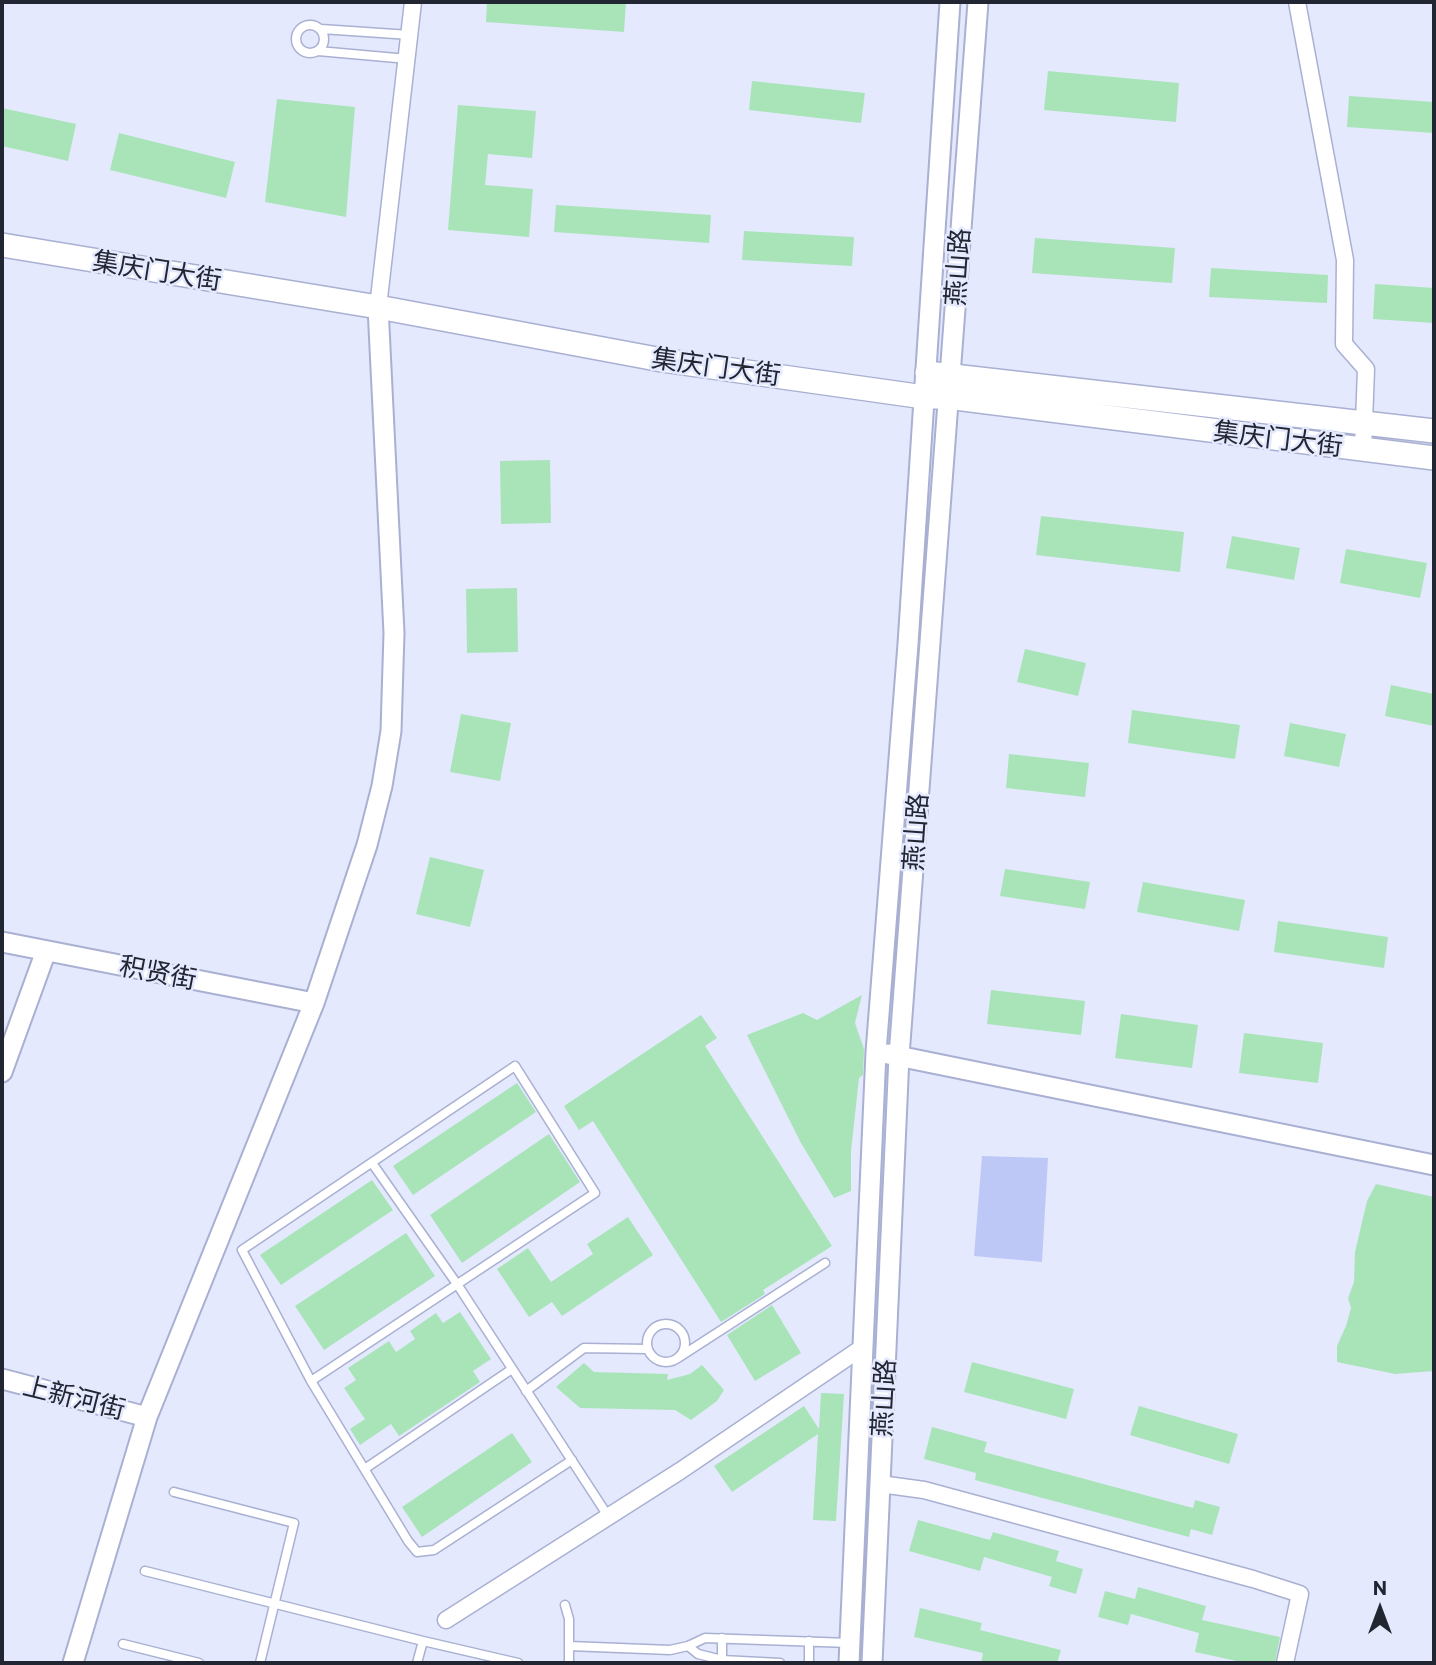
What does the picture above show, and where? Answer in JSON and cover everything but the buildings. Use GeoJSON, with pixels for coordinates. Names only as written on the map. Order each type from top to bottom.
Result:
{"type":"FeatureCollection","features":[{"type":"Feature","properties":{"kind":"main road","name":"集庆门大街"},"geometry":{"type":"LineString","coordinates":[[2,245],[378,307],[662,360],[1364,422],[1434,431]]}},
{"type":"Feature","properties":{"kind":"main road","name":"集庆门大街"},"geometry":{"type":"LineString","coordinates":[[937,386],[1434,458]]}},
{"type":"Feature","properties":{"kind":"street"},"geometry":{"type":"LineString","coordinates":[[73,1663],[147,1417],[314,1003],[367,845],[382,786],[391,731],[394,633],[378,307],[413,2]]}},
{"type":"Feature","properties":{"kind":"street","name":"燕山路"},"geometry":{"type":"LineString","coordinates":[[872,1663],[899,1056],[931,645],[950,2]]}},
{"type":"Feature","properties":{"kind":"street","name":"燕山路"},"geometry":{"type":"LineString","coordinates":[[849,1663],[876,1052],[908,644],[978,2]]}},
{"type":"Feature","properties":{"kind":"street"},"geometry":{"type":"LineString","coordinates":[[1297,2],[1345,260],[1344,344],[1366,369],[1363,449]]}},
{"type":"Feature","properties":{"kind":"street","name":"积贤街"},"geometry":{"type":"LineString","coordinates":[[2,942],[314,1003]]}},
{"type":"Feature","properties":{"kind":"street"},"geometry":{"type":"LineString","coordinates":[[2,1072],[46,951]]}},
{"type":"Feature","properties":{"kind":"street"},"geometry":{"type":"LineString","coordinates":[[876,1052],[1434,1164]]}},
{"type":"Feature","properties":{"kind":"street"},"geometry":{"type":"LineString","coordinates":[[446,1620],[863,1347]]}},
{"type":"Feature","properties":{"kind":"street","name":"上新河街"},"geometry":{"type":"LineString","coordinates":[[2,1380],[147,1417]]}},
{"type":"Feature","properties":{"kind":"street"},"geometry":{"type":"LineString","coordinates":[[880,1484],[923,1490],[1241,1575],[1300,1594],[1285,1663]]}},
{"type":"Feature","properties":{"kind":"lane"},"geometry":{"type":"LineString","coordinates":[[408,59],[318,51],[308,54],[297,45],[296,40],[299,31],[307,25],[321,29],[410,35]]}},
{"type":"Feature","properties":{"kind":"lane"},"geometry":{"type":"LineString","coordinates":[[318,51],[325,41],[321,29]]}},
{"type":"Feature","properties":{"kind":"lane"},"geometry":{"type":"LineString","coordinates":[[312,1381],[595,1193],[515,1066],[242,1250],[312,1381],[417,1552],[434,1550],[572,1460]]}},
{"type":"Feature","properties":{"kind":"lane"},"geometry":{"type":"LineString","coordinates":[[372,1163],[457,1284],[608,1516]]}},
{"type":"Feature","properties":{"kind":"lane"},"geometry":{"type":"LineString","coordinates":[[678,1358],[684,1348],[683,1335],[675,1326],[668,1324],[651,1331],[647,1343],[651,1354],[667,1362],[678,1358],[825,1263]]}},
{"type":"Feature","properties":{"kind":"lane"},"geometry":{"type":"LineString","coordinates":[[526,1391],[584,1348],[648,1349]]}},
{"type":"Feature","properties":{"kind":"lane"},"geometry":{"type":"LineString","coordinates":[[366,1468],[512,1369]]}},
{"type":"Feature","properties":{"kind":"lane"},"geometry":{"type":"LineString","coordinates":[[174,1492],[294,1522],[260,1663]]}},
{"type":"Feature","properties":{"kind":"lane"},"geometry":{"type":"LineString","coordinates":[[145,1571],[274,1605],[518,1663]]}},
{"type":"Feature","properties":{"kind":"lane"},"geometry":{"type":"LineString","coordinates":[[565,1605],[569,1619],[569,1663]]}},
{"type":"Feature","properties":{"kind":"lane"},"geometry":{"type":"LineString","coordinates":[[569,1646],[670,1650],[688,1646],[705,1637],[850,1643]]}},
{"type":"Feature","properties":{"kind":"lane"},"geometry":{"type":"LineString","coordinates":[[722,1660],[723,1638]]}},
{"type":"Feature","properties":{"kind":"lane"},"geometry":{"type":"LineString","coordinates":[[418,1663],[423,1641]]}},
{"type":"Feature","properties":{"kind":"lane"},"geometry":{"type":"LineString","coordinates":[[809,1641],[809,1663]]}},
{"type":"Feature","properties":{"kind":"lane"},"geometry":{"type":"LineString","coordinates":[[123,1644],[199,1663]]}},
{"type":"Feature","properties":{"kind":"lane"},"geometry":{"type":"LineString","coordinates":[[688,1646],[698,1654],[722,1660],[780,1663]]}},
{"type":"Feature","properties":{"kind":"shaded area"},"geometry":{"type":"Polygon","coordinates":[[[982,1156],[1048,1158],[1042,1262],[974,1256],[982,1156]]]}}]}
